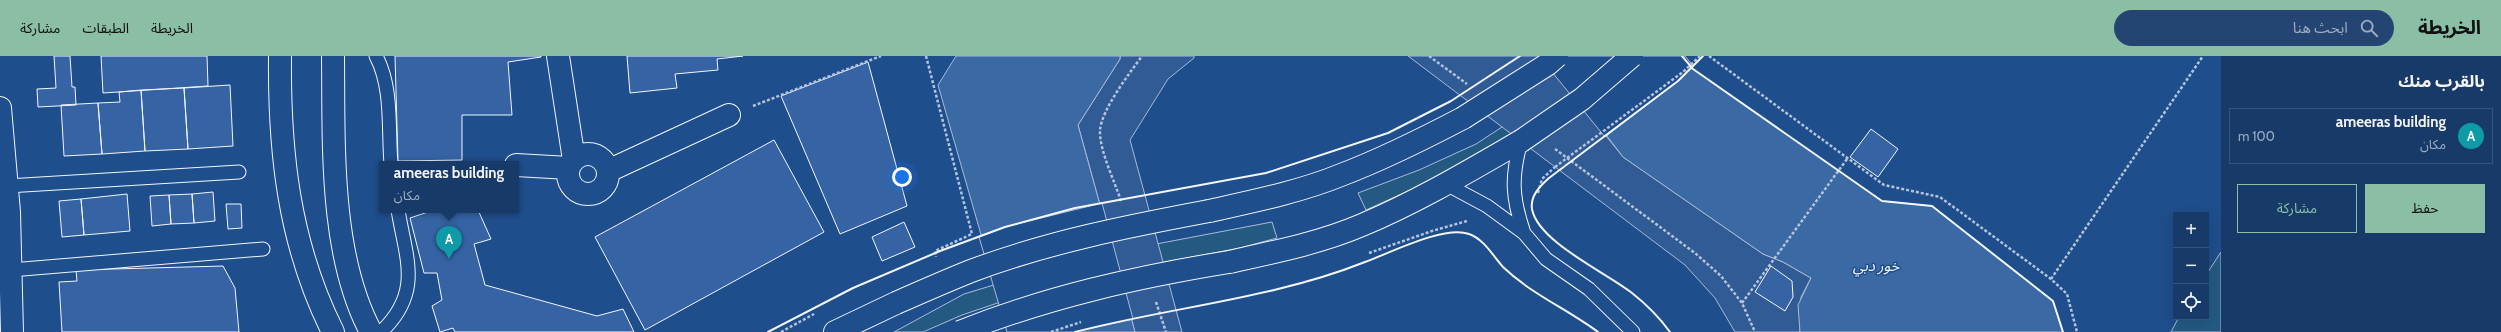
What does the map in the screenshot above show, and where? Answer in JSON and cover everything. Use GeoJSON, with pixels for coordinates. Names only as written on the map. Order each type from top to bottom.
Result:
{"type":"FeatureCollection","features":[{"type":"Feature","properties":{"kind":"street"},"geometry":{"type":"LineString","coordinates":[[280,56],[280,129],[286,186],[316,297],[333,332]]}},
{"type":"Feature","properties":{"kind":"street"},"geometry":{"type":"LineString","coordinates":[[333,56],[333,140],[337,202],[347,263],[365,322],[371,332]]}},
{"type":"Feature","properties":{"kind":"street"},"geometry":{"type":"LineString","coordinates":[[519,165],[572,164],[581,155],[598,157],[605,163],[608,171],[607,180],[602,187],[595,192],[586,194],[578,191],[572,185],[569,177],[572,164],[558,56]]}},
{"type":"Feature","properties":{"kind":"street"},"geometry":{"type":"LineString","coordinates":[[835,332],[896,303],[972,271],[1050,246],[1129,226],[1209,211],[1276,196],[1340,175],[1403,149],[1462,118],[1558,56]]}},
{"type":"Feature","properties":{"kind":"street"},"geometry":{"type":"LineString","coordinates":[[960,332],[1043,303],[1104,285],[1166,272],[1230,262],[1296,247],[1361,225],[1446,184],[1521,141],[1582,99],[1632,56]]}},
{"type":"Feature","properties":{"kind":"street"},"geometry":{"type":"LineString","coordinates":[[0,108],[7,186],[12,332]]}},
{"type":"Feature","properties":{"kind":"street"},"geometry":{"type":"LineString","coordinates":[[608,171],[728,116]]}},
{"type":"Feature","properties":{"kind":"lane"},"geometry":{"type":"LineString","coordinates":[[376,56],[383,69],[387,89],[391,161]]}},
{"type":"Feature","properties":{"kind":"lane"},"geometry":{"type":"LineString","coordinates":[[1521,141],[1515,164],[1513,188],[1516,211],[1524,233]]}},
{"type":"Feature","properties":{"kind":"lane"},"geometry":{"type":"LineString","coordinates":[[7,186],[239,172]]}},
{"type":"Feature","properties":{"kind":"lane"},"geometry":{"type":"LineString","coordinates":[[1446,184],[1487,206],[1524,233],[1546,259],[1589,289],[1633,332]]}},
{"type":"Feature","properties":{"kind":"lane"},"geometry":{"type":"LineString","coordinates":[[381,332],[398,310],[409,278],[409,260],[399,213]]}},
{"type":"Feature","properties":{"kind":"lane"},"geometry":{"type":"LineString","coordinates":[[11,270],[263,249]]}},
{"type":"Feature","properties":{"kind":"path"},"geometry":{"type":"LineString","coordinates":[[728,116],[881,56]]}},
{"type":"Feature","properties":{"kind":"path"},"geometry":{"type":"LineString","coordinates":[[926,56],[972,234],[935,251],[937,258]]}},
{"type":"Feature","properties":{"kind":"path"},"geometry":{"type":"LineString","coordinates":[[1122,204],[1102,143],[1100,130],[1104,117],[1142,56]]}},
{"type":"Feature","properties":{"kind":"path"},"geometry":{"type":"LineString","coordinates":[[1429,56],[1471,87]]}},
{"type":"Feature","properties":{"kind":"path"},"geometry":{"type":"LineString","coordinates":[[1536,201],[1542,179],[1555,167],[1683,72],[1700,56]]}},
{"type":"Feature","properties":{"kind":"path"},"geometry":{"type":"LineString","coordinates":[[1709,56],[1884,185],[1940,197],[2050,280],[2066,294],[2077,332]]}},
{"type":"Feature","properties":{"kind":"path"},"geometry":{"type":"LineString","coordinates":[[2050,280],[2203,56]]}},
{"type":"Feature","properties":{"kind":"path"},"geometry":{"type":"LineString","coordinates":[[1554,149],[1695,253],[1721,276],[1742,303],[1755,332]]}},
{"type":"Feature","properties":{"kind":"path"},"geometry":{"type":"LineString","coordinates":[[1742,303],[1847,159]]}},
{"type":"Feature","properties":{"kind":"path"},"geometry":{"type":"LineString","coordinates":[[1366,254],[1432,231],[1471,220]]}},
{"type":"Feature","properties":{"kind":"path"},"geometry":{"type":"LineString","coordinates":[[1153,294],[1166,332]]}},
{"type":"Feature","properties":{"kind":"shaded area"},"geometry":{"type":"Polygon","coordinates":[[[1120,56],[1194,56],[1194,58],[1168,79],[1130,140],[1182,332],[1135,332],[1078,125],[1120,59],[1120,56]]]}},
{"type":"Feature","properties":{"kind":"shaded area"},"geometry":{"type":"Polygon","coordinates":[[[1408,56],[1541,56],[1623,157],[1763,254],[1783,262],[1811,278],[1801,297],[1800,332],[1735,332],[1715,298],[1685,265],[1408,56]]]}},
{"type":"Feature","properties":{"kind":"shaded area"},"geometry":{"type":"Polygon","coordinates":[[[1528,110],[1536,120],[1501,149],[1366,210],[1358,193],[1419,170],[1476,144],[1528,110]]]}},
{"type":"Feature","properties":{"kind":"shaded area"},"geometry":{"type":"Polygon","coordinates":[[[1272,222],[1277,238],[1240,248],[1097,275],[1036,290],[962,315],[923,332],[894,332],[964,294],[1027,275],[1151,245],[1272,222]]]}},
{"type":"Feature","properties":{"kind":"shaded area"},"geometry":{"type":"Polygon","coordinates":[[[2221,252],[2221,332],[2171,332],[2177,320],[2209,320],[2209,270],[2221,252]]]}},
{"type":"Feature","properties":{"kind":"water"},"geometry":{"type":"Polygon","coordinates":[[[956,56],[1120,56],[1120,59],[1078,125],[1135,332],[1009,332],[938,85],[956,56]]]}},
{"type":"Feature","properties":{"kind":"water","name":"خور دبي"},"geometry":{"type":"Polygon","coordinates":[[[1682,56],[1693,69],[1882,201],[1932,206],[2053,301],[2063,332],[1800,332],[1798,305],[1811,278],[1783,262],[1763,254],[1623,157],[1607,136],[1682,56]]]}},
{"type":"Feature","properties":{"kind":"pier"},"geometry":{"type":"Polygon","coordinates":[[[1539,56],[1685,56],[1693,66],[1678,81],[1605,137],[1539,56]]]}},
{"type":"Feature","properties":{"kind":"pier"},"geometry":{"type":"Polygon","coordinates":[[[1102,203],[1133,319],[1075,332],[1007,332],[979,237],[1005,227],[1102,203]]]}},
{"type":"Feature","properties":{"kind":"building"},"geometry":{"type":"Polygon","coordinates":[[[54,56],[70,56],[72,87],[75,87],[76,105],[38,107],[37,89],[56,88],[54,56]]]}},
{"type":"Feature","properties":{"kind":"building"},"geometry":{"type":"Polygon","coordinates":[[[101,56],[207,56],[208,86],[103,93],[101,56]]]}},
{"type":"Feature","properties":{"kind":"building"},"geometry":{"type":"Polygon","coordinates":[[[395,56],[541,57],[508,62],[512,115],[462,115],[462,160],[398,161],[395,56]]]}},
{"type":"Feature","properties":{"kind":"building"},"geometry":{"type":"Polygon","coordinates":[[[627,56],[743,56],[717,59],[718,70],[675,74],[677,88],[630,93],[627,56]]]}},
{"type":"Feature","properties":{"kind":"building"},"geometry":{"type":"Polygon","coordinates":[[[868,62],[907,206],[840,234],[781,96],[868,62]]]}},
{"type":"Feature","properties":{"kind":"building"},"geometry":{"type":"Polygon","coordinates":[[[230,85],[233,146],[188,149],[184,88],[230,85]]]}},
{"type":"Feature","properties":{"kind":"building"},"geometry":{"type":"Polygon","coordinates":[[[184,88],[188,149],[145,151],[141,90],[184,88]]]}},
{"type":"Feature","properties":{"kind":"building"},"geometry":{"type":"Polygon","coordinates":[[[141,90],[145,151],[102,154],[98,103],[120,102],[119,92],[141,90]]]}},
{"type":"Feature","properties":{"kind":"building"},"geometry":{"type":"Polygon","coordinates":[[[98,103],[102,154],[64,156],[61,105],[98,103]]]}},
{"type":"Feature","properties":{"kind":"building"},"geometry":{"type":"Polygon","coordinates":[[[1871,129],[1898,149],[1878,177],[1850,157],[1871,129]]]}},
{"type":"Feature","properties":{"kind":"building"},"geometry":{"type":"Polygon","coordinates":[[[774,140],[824,232],[645,330],[595,237],[774,140]]]}},
{"type":"Feature","properties":{"kind":"building"},"geometry":{"type":"Polygon","coordinates":[[[213,192],[215,221],[194,223],[192,194],[213,192]]]}},
{"type":"Feature","properties":{"kind":"building"},"geometry":{"type":"Polygon","coordinates":[[[127,194],[130,231],[84,235],[81,199],[127,194]]]}},
{"type":"Feature","properties":{"kind":"building"},"geometry":{"type":"Polygon","coordinates":[[[192,194],[194,223],[171,224],[169,195],[192,194]]]}},
{"type":"Feature","properties":{"kind":"building"},"geometry":{"type":"Polygon","coordinates":[[[169,195],[171,224],[152,226],[150,196],[169,195]]]}},
{"type":"Feature","properties":{"kind":"building"},"geometry":{"type":"Polygon","coordinates":[[[81,199],[84,235],[62,237],[59,201],[81,199]]]}},
{"type":"Feature","properties":{"kind":"building"},"geometry":{"type":"Polygon","coordinates":[[[226,204],[241,204],[242,228],[228,229],[226,204]]]}},
{"type":"Feature","properties":{"kind":"building"},"geometry":{"type":"Polygon","coordinates":[[[425,213],[479,213],[491,239],[474,244],[485,285],[597,316],[623,309],[634,332],[455,332],[453,328],[440,332],[432,306],[442,300],[437,273],[424,273],[410,218],[425,213]]]}},
{"type":"Feature","properties":{"kind":"building"},"geometry":{"type":"Polygon","coordinates":[[[904,222],[915,247],[882,261],[872,237],[904,222]]]}},
{"type":"Feature","properties":{"kind":"building"},"geometry":{"type":"Polygon","coordinates":[[[223,266],[235,288],[239,332],[62,332],[59,282],[77,281],[76,270],[223,266]]]}},
{"type":"Feature","properties":{"kind":"building"},"geometry":{"type":"Polygon","coordinates":[[[1771,266],[1792,281],[1793,297],[1785,311],[1755,292],[1771,266]]]}},
{"type":"Feature","properties":{"kind":"wall"},"geometry":{"type":"LineString","coordinates":[[768,332],[853,288],[940,251],[1005,227],[1075,208],[1266,173],[1388,133],[1451,101],[1520,56]]}},
{"type":"Feature","properties":{"kind":"wall"},"geometry":{"type":"LineString","coordinates":[[1682,56],[1693,69],[1882,201],[1932,206],[2053,301],[2063,332]]}},
{"type":"Feature","properties":{"kind":"wall"},"geometry":{"type":"LineString","coordinates":[[1670,332],[1652,311],[1632,293],[1575,256],[1547,233],[1537,221],[1532,209],[1532,204],[1534,196],[1542,184],[1678,81],[1703,56]]}},
{"type":"Feature","properties":{"kind":"wall"},"geometry":{"type":"LineString","coordinates":[[1075,332],[1111,323],[1221,302],[1294,285],[1330,275],[1417,241],[1446,233],[1458,232],[1474,236],[1488,248],[1503,267],[1514,277],[1598,332]]}},
{"type":"Feature","properties":{"kind":"place","name":"ameeras building"},"geometry":{"type":"Point","coordinates":[449,259]}}]}
